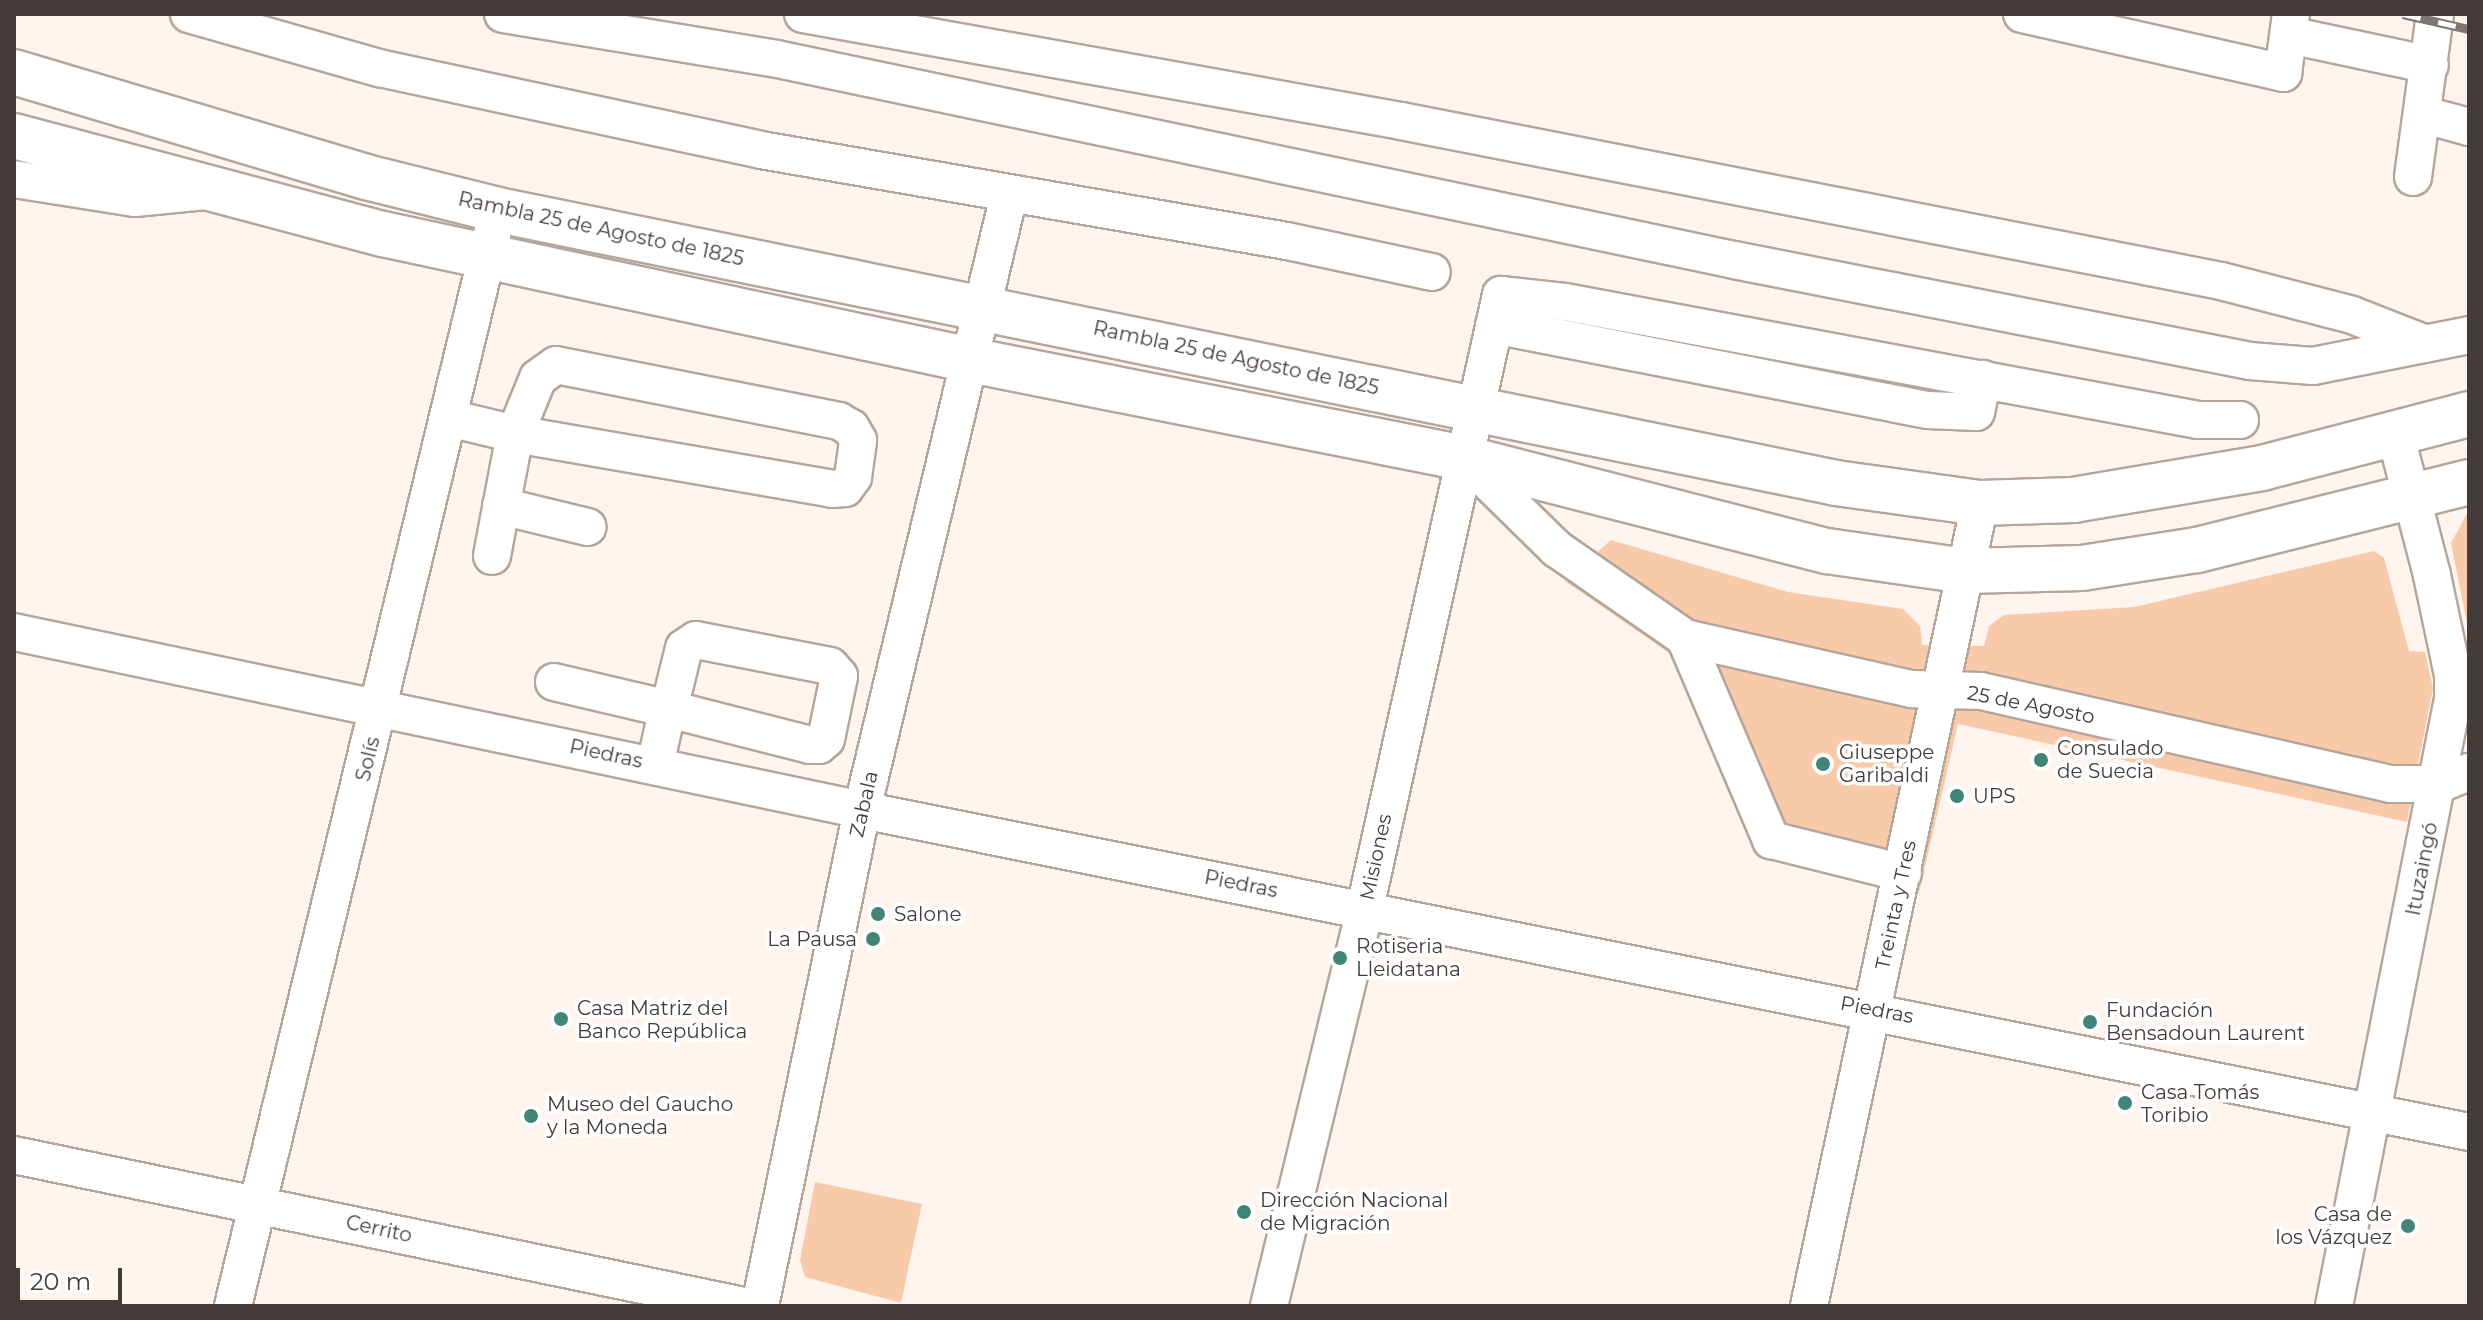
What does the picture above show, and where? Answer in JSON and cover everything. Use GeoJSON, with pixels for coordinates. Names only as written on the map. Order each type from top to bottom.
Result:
{"type":"FeatureCollection","features":[{"type":"Feature","properties":{"kind":"main road","name":"Rambla 25 de Agosto de 1825"},"geometry":{"type":"LineString","coordinates":[[14,72],[366,177],[498,210],[982,306],[1836,483],[1980,503],[2073,500],[2161,488],[2262,468],[2469,414]]}},
{"type":"Feature","properties":{"kind":"main road"},"geometry":{"type":"LineString","coordinates":[[14,136],[227,188],[383,234],[970,360],[1464,458],[1827,551],[1966,571],[2082,568],[2197,550],[2469,482]]}},
{"type":"Feature","properties":{"kind":"street"},"geometry":{"type":"LineString","coordinates":[[189,14],[394,71],[761,150],[1287,241],[1432,272]]}},
{"type":"Feature","properties":{"kind":"street"},"geometry":{"type":"LineString","coordinates":[[503,14],[552,18],[777,59],[1749,263],[2250,361],[2313,366],[2469,335]]}},
{"type":"Feature","properties":{"kind":"street"},"geometry":{"type":"LineString","coordinates":[[803,14],[1401,121],[2221,281],[2352,315],[2426,344]]}},
{"type":"Feature","properties":{"kind":"street"},"geometry":{"type":"LineString","coordinates":[[2022,14],[2283,73],[2290,24],[2430,65]]}},
{"type":"Feature","properties":{"kind":"street"},"geometry":{"type":"LineString","coordinates":[[2413,177],[2425,115],[2435,14]]}},
{"type":"Feature","properties":{"kind":"street"},"geometry":{"type":"LineString","coordinates":[[2425,115],[2469,127]]}},
{"type":"Feature","properties":{"kind":"street"},"geometry":{"type":"LineString","coordinates":[[14,179],[135,198],[227,188]]}},
{"type":"Feature","properties":{"kind":"street","name":"Zabala"},"geometry":{"type":"LineString","coordinates":[[760,1306],[862,810],[1009,195]]}},
{"type":"Feature","properties":{"kind":"street","name":"Solís"},"geometry":{"type":"LineString","coordinates":[[233,1306],[381,706],[498,210]]}},
{"type":"Feature","properties":{"kind":"street","name":"Misiones"},"geometry":{"type":"LineString","coordinates":[[1269,1306],[1365,908],[1494,325],[1928,410],[1976,412],[1983,379],[2198,420],[2240,420]]}},
{"type":"Feature","properties":{"kind":"street"},"geometry":{"type":"LineString","coordinates":[[449,418],[515,434],[832,489],[845,488],[853,477],[858,440],[851,428],[839,421],[556,365],[538,378],[515,434],[492,556]]}},
{"type":"Feature","properties":{"kind":"street","name":"Ituzaingó"},"geometry":{"type":"LineString","coordinates":[[2334,1306],[2373,1112],[2454,778],[2453,675],[2413,495],[2395,433]]}},
{"type":"Feature","properties":{"kind":"street","name":"25 de Agosto"},"geometry":{"type":"LineString","coordinates":[[1464,458],[1557,549],[1685,638],[1912,689],[1981,691],[2391,784],[2454,778]]}},
{"type":"Feature","properties":{"kind":"street","name":"Treinta y Tres"},"geometry":{"type":"LineString","coordinates":[[1809,1306],[1875,1009],[1980,503]]}},
{"type":"Feature","properties":{"kind":"street"},"geometry":{"type":"LineString","coordinates":[[501,506],[588,527]]}},
{"type":"Feature","properties":{"kind":"street","name":"Piedras"},"geometry":{"type":"LineString","coordinates":[[14,632],[381,706],[862,810],[1875,1009],[2469,1132]]}},
{"type":"Feature","properties":{"kind":"street"},"geometry":{"type":"LineString","coordinates":[[1685,638],[1771,840],[1903,873]]}},
{"type":"Feature","properties":{"kind":"street"},"geometry":{"type":"LineString","coordinates":[[554,682],[669,709],[819,745],[826,739],[839,676],[830,666],[696,640],[684,648],[669,709],[655,765]]}},
{"type":"Feature","properties":{"kind":"street","name":"Cerrito"},"geometry":{"type":"LineString","coordinates":[[14,1155],[744,1306]]}},
{"type":"Feature","properties":{"kind":"shaded area"},"geometry":{"type":"Polygon","coordinates":[[[2469,510],[2469,633],[2451,543],[2469,510]]]}},
{"type":"Feature","properties":{"kind":"shaded area"},"geometry":{"type":"Polygon","coordinates":[[[1611,540],[1788,592],[1903,609],[1920,626],[1922,645],[1984,646],[1989,626],[2004,615],[2134,607],[2374,551],[2384,558],[2409,651],[2425,652],[2433,688],[2407,822],[1958,724],[1919,893],[1756,855],[1675,657],[1565,581],[1611,540]]]}},
{"type":"Feature","properties":{"kind":"shaded area"},"geometry":{"type":"Polygon","coordinates":[[[815,1182],[922,1204],[901,1303],[805,1277],[800,1260],[815,1182]]]}},
{"type":"Feature","properties":{"kind":"railway"},"geometry":{"type":"LineString","coordinates":[[2403,14],[2469,29]]}},
{"type":"Feature","properties":{"kind":"place","name":"Consulado de Suecia"},"geometry":{"type":"Point","coordinates":[2041,760]}},
{"type":"Feature","properties":{"kind":"place","name":"Giuseppe Garibaldi"},"geometry":{"type":"Point","coordinates":[1823,764]}},
{"type":"Feature","properties":{"kind":"place","name":"UPS"},"geometry":{"type":"Point","coordinates":[1957,796]}},
{"type":"Feature","properties":{"kind":"place","name":"Salone"},"geometry":{"type":"Point","coordinates":[878,914]}},
{"type":"Feature","properties":{"kind":"place","name":"La Pausa"},"geometry":{"type":"Point","coordinates":[873,939]}},
{"type":"Feature","properties":{"kind":"place","name":"Rotiseria Lleidatana"},"geometry":{"type":"Point","coordinates":[1340,958]}},
{"type":"Feature","properties":{"kind":"place","name":"Casa Matriz del Banco República"},"geometry":{"type":"Point","coordinates":[561,1019]}},
{"type":"Feature","properties":{"kind":"place","name":"Fundación Bensadoun Laurent"},"geometry":{"type":"Point","coordinates":[2090,1022]}},
{"type":"Feature","properties":{"kind":"place","name":"Casa Tomás Toribio"},"geometry":{"type":"Point","coordinates":[2125,1103]}},
{"type":"Feature","properties":{"kind":"place","name":"Museo del Gaucho y la Moneda"},"geometry":{"type":"Point","coordinates":[531,1116]}},
{"type":"Feature","properties":{"kind":"place","name":"Dirección Nacional de Migración"},"geometry":{"type":"Point","coordinates":[1244,1212]}},
{"type":"Feature","properties":{"kind":"place","name":"Casa de los Vázquez"},"geometry":{"type":"Point","coordinates":[2408,1226]}}]}
